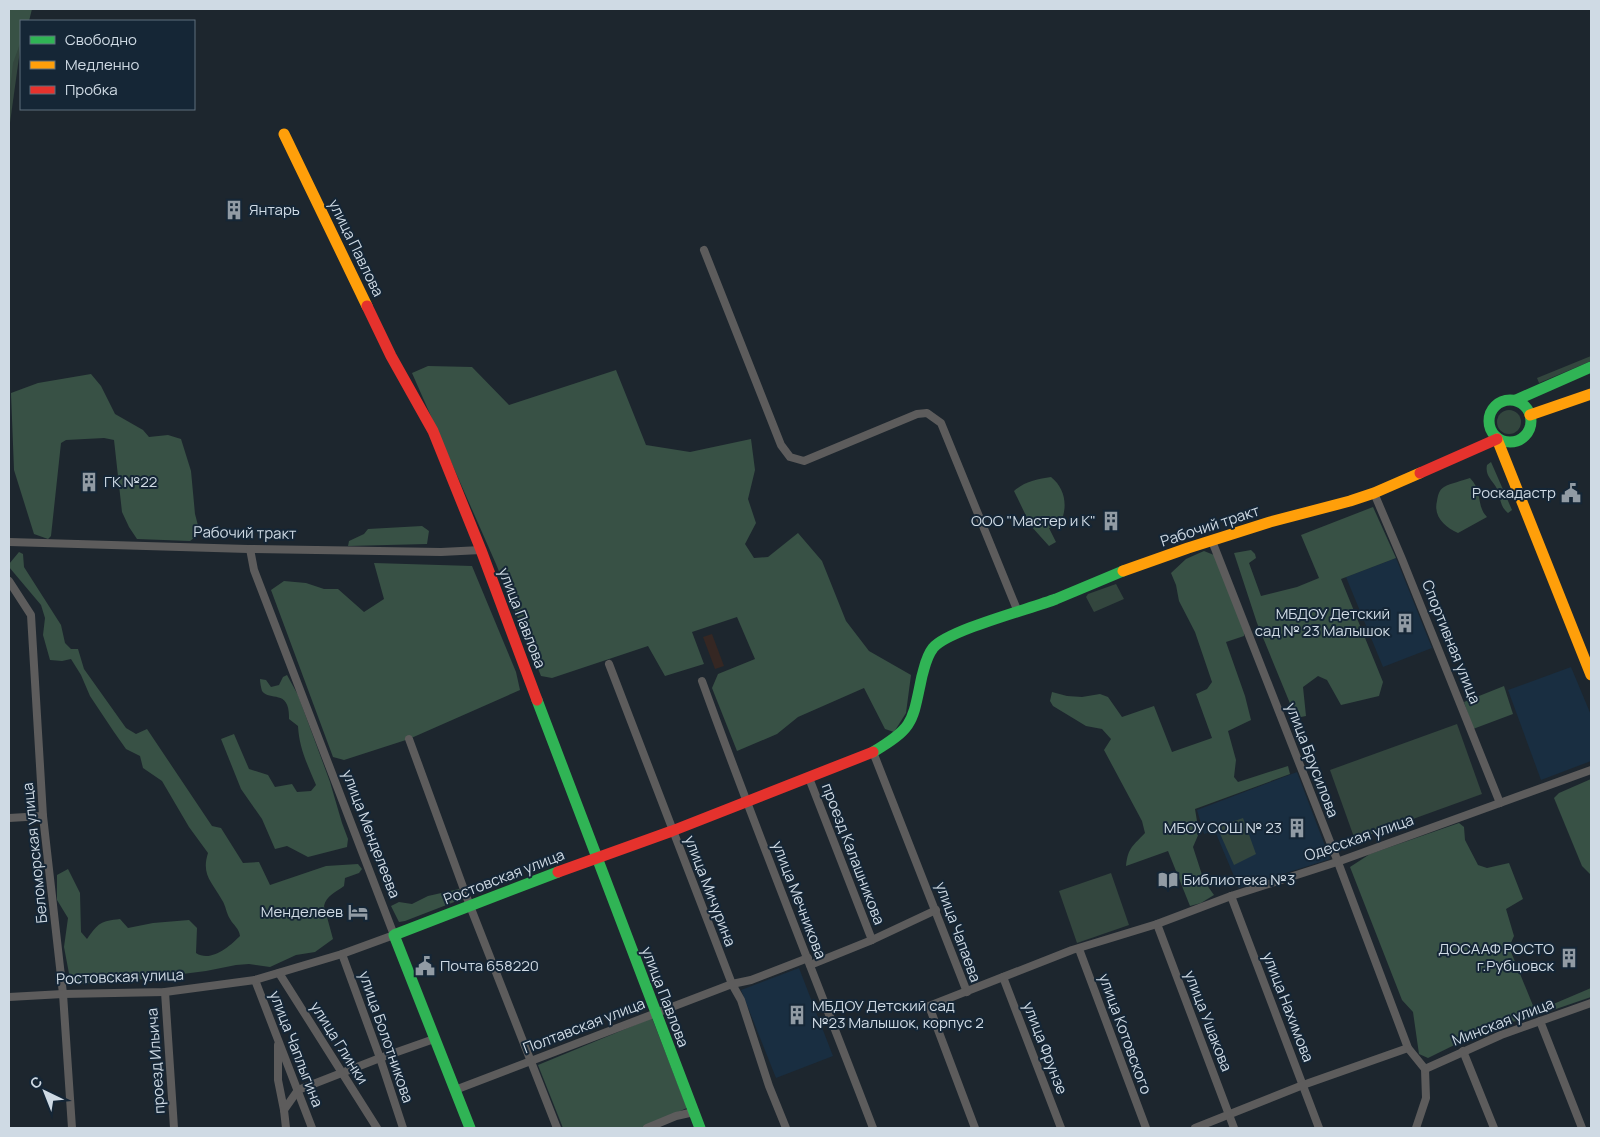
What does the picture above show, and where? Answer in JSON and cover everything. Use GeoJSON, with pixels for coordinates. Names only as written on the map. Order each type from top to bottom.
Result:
{"type":"FeatureCollection","features":[{"type":"Feature","properties":{"kind":"street","name":"улица Павлова"},"geometry":{"type":"LineString","coordinates":[[284,134],[391,356],[433,431],[482,550],[596,858],[700,1128]]}},
{"type":"Feature","properties":{"kind":"street"},"geometry":{"type":"LineString","coordinates":[[704,250],[781,445],[790,457],[804,461],[917,414],[927,414],[941,423],[1018,612]]}},
{"type":"Feature","properties":{"kind":"street"},"geometry":{"type":"LineString","coordinates":[[1516,400],[1591,367]]}},
{"type":"Feature","properties":{"kind":"street"},"geometry":{"type":"LineString","coordinates":[[1535,391],[1542,411]]}},
{"type":"Feature","properties":{"kind":"street"},"geometry":{"type":"LineString","coordinates":[[1529,413],[1535,391]]}},
{"type":"Feature","properties":{"kind":"street"},"geometry":{"type":"LineString","coordinates":[[1529,413],[1542,411],[1591,394]]}},
{"type":"Feature","properties":{"kind":"street"},"geometry":{"type":"LineString","coordinates":[[1477,449],[1491,411],[1499,402],[1510,399],[1516,400],[1525,406],[1529,413],[1531,421],[1528,432],[1512,442],[1497,439]]}},
{"type":"Feature","properties":{"kind":"street"},"geometry":{"type":"LineString","coordinates":[[1488,422],[1506,457],[1544,559],[1591,675]]}},
{"type":"Feature","properties":{"kind":"street","name":"Рабочий тракт"},"geometry":{"type":"LineString","coordinates":[[934,647],[957,633],[1018,612],[1141,564],[1270,522],[1374,493],[1408,480],[1497,439]]}},
{"type":"Feature","properties":{"kind":"street"},"geometry":{"type":"LineString","coordinates":[[1506,457],[1512,442]]}},
{"type":"Feature","properties":{"kind":"street","name":"Спортивная улица"},"geometry":{"type":"LineString","coordinates":[[1374,493],[1500,802]]}},
{"type":"Feature","properties":{"kind":"street","name":"улица Брусилова"},"geometry":{"type":"LineString","coordinates":[[1212,540],[1408,1048],[1425,1068]]}},
{"type":"Feature","properties":{"kind":"street","name":"Рабочий тракт"},"geometry":{"type":"LineString","coordinates":[[9,542],[250,549],[441,552],[482,550]]}},
{"type":"Feature","properties":{"kind":"street","name":"улица Менделеева"},"geometry":{"type":"LineString","coordinates":[[250,549],[254,570],[470,1128]]}},
{"type":"Feature","properties":{"kind":"street","name":"Беломорская улица"},"geometry":{"type":"LineString","coordinates":[[9,580],[31,615],[43,816],[63,994],[72,1128]]}},
{"type":"Feature","properties":{"kind":"street","name":"Ростовская улица"},"geometry":{"type":"LineString","coordinates":[[9,997],[165,992],[255,980],[342,954],[672,831],[873,752],[896,738],[906,729],[913,717],[924,667],[934,647]]}},
{"type":"Feature","properties":{"kind":"street","name":"улица Мичурина"},"geometry":{"type":"LineString","coordinates":[[608,664],[732,984],[741,1000],[769,1086],[786,1128]]}},
{"type":"Feature","properties":{"kind":"street","name":"улица Мечникова"},"geometry":{"type":"LineString","coordinates":[[702,680],[746,802],[873,1128]]}},
{"type":"Feature","properties":{"kind":"street"},"geometry":{"type":"LineString","coordinates":[[409,739],[470,906],[558,1128]]}},
{"type":"Feature","properties":{"kind":"street","name":"улица Чапаева"},"geometry":{"type":"LineString","coordinates":[[873,752],[967,992],[929,1006],[976,1128]]}},
{"type":"Feature","properties":{"kind":"street","name":"Одесская улица"},"geometry":{"type":"LineString","coordinates":[[967,992],[1072,950],[1157,924],[1231,896],[1337,862],[1591,770]]}},
{"type":"Feature","properties":{"kind":"street","name":"проезд Калашникова"},"geometry":{"type":"LineString","coordinates":[[809,778],[872,940]]}},
{"type":"Feature","properties":{"kind":"street"},"geometry":{"type":"LineString","coordinates":[[9,818],[43,816]]}},
{"type":"Feature","properties":{"kind":"street","name":"улица Нахимова"},"geometry":{"type":"LineString","coordinates":[[1231,896],[1319,1128]]}},
{"type":"Feature","properties":{"kind":"street","name":"Полтавская улица"},"geometry":{"type":"LineString","coordinates":[[455,1090],[732,984],[751,980],[872,940],[936,910]]}},
{"type":"Feature","properties":{"kind":"street","name":"улица Ушакова"},"geometry":{"type":"LineString","coordinates":[[1157,924],[1234,1128]]}},
{"type":"Feature","properties":{"kind":"street","name":"улица Котовского"},"geometry":{"type":"LineString","coordinates":[[1079,949],[1146,1128]]}},
{"type":"Feature","properties":{"kind":"street","name":"улица Болотникова"},"geometry":{"type":"LineString","coordinates":[[342,954],[403,1128]]}},
{"type":"Feature","properties":{"kind":"street","name":"улица Глинки"},"geometry":{"type":"LineString","coordinates":[[279,973],[377,1128]]}},
{"type":"Feature","properties":{"kind":"street","name":"улица Фрунзе"},"geometry":{"type":"LineString","coordinates":[[1003,977],[1061,1128]]}},
{"type":"Feature","properties":{"kind":"street","name":"улица Чаплыгина"},"geometry":{"type":"LineString","coordinates":[[255,980],[312,1128]]}},
{"type":"Feature","properties":{"kind":"street","name":"проезд Ильича"},"geometry":{"type":"LineString","coordinates":[[165,992],[174,1128]]}},
{"type":"Feature","properties":{"kind":"street","name":"Минская улица"},"geometry":{"type":"LineString","coordinates":[[1425,1068],[1501,1035],[1591,1003]]}},
{"type":"Feature","properties":{"kind":"street"},"geometry":{"type":"LineString","coordinates":[[1540,1021],[1582,1128]]}},
{"type":"Feature","properties":{"kind":"street"},"geometry":{"type":"LineString","coordinates":[[284,1110],[298,1090],[434,1039]]}},
{"type":"Feature","properties":{"kind":"street"},"geometry":{"type":"LineString","coordinates":[[278,1040],[278,1080],[286,1128]]}},
{"type":"Feature","properties":{"kind":"street"},"geometry":{"type":"LineString","coordinates":[[1195,1128],[1303,1085],[1408,1048]]}},
{"type":"Feature","properties":{"kind":"street"},"geometry":{"type":"LineString","coordinates":[[1463,1051],[1494,1128]]}},
{"type":"Feature","properties":{"kind":"street"},"geometry":{"type":"LineString","coordinates":[[1416,1128],[1426,1098],[1425,1068]]}},
{"type":"Feature","properties":{"kind":"street"},"geometry":{"type":"LineString","coordinates":[[647,1128],[676,1116],[694,1112]]}},
{"type":"Feature","properties":{"kind":"shaded area"},"geometry":{"type":"Polygon","coordinates":[[[1396,558],[1432,648],[1383,667],[1346,577],[1396,558]]]}},
{"type":"Feature","properties":{"kind":"shaded area"},"geometry":{"type":"Polygon","coordinates":[[[712,634],[724,666],[715,669],[703,637],[712,634]]]}},
{"type":"Feature","properties":{"kind":"shaded area"},"geometry":{"type":"Polygon","coordinates":[[[1571,667],[1591,715],[1591,761],[1541,780],[1508,690],[1571,667]]]}},
{"type":"Feature","properties":{"kind":"shaded area"},"geometry":{"type":"Polygon","coordinates":[[[1297,772],[1330,859],[1239,888],[1215,831],[1204,834],[1197,810],[1297,772]]]}},
{"type":"Feature","properties":{"kind":"shaded area"},"geometry":{"type":"Polygon","coordinates":[[[799,968],[833,1056],[776,1078],[741,990],[799,968]]]}},
{"type":"Feature","properties":{"kind":"green space"},"geometry":{"type":"Polygon","coordinates":[[[9,9],[20,20],[20,50],[9,130],[9,9]]]}},
{"type":"Feature","properties":{"kind":"green space"},"geometry":{"type":"Polygon","coordinates":[[[9,9],[32,9],[29,20],[20,20],[20,44],[13,63],[9,98],[9,9]]]}},
{"type":"Feature","properties":{"kind":"green space"},"geometry":{"type":"Polygon","coordinates":[[[1591,356],[1591,361],[1539,383],[1537,378],[1591,356]]]}},
{"type":"Feature","properties":{"kind":"green space"},"geometry":{"type":"Polygon","coordinates":[[[428,366],[472,367],[509,405],[616,370],[646,445],[690,452],[751,439],[755,470],[748,499],[756,523],[745,544],[754,558],[768,557],[798,533],[822,561],[846,621],[869,651],[911,675],[906,713],[894,732],[885,729],[864,688],[798,717],[777,734],[737,751],[712,688],[718,674],[755,659],[737,617],[692,632],[704,664],[665,676],[648,646],[552,678],[541,676],[496,564],[412,373],[428,366]]]}},
{"type":"Feature","properties":{"kind":"green space"},"geometry":{"type":"Polygon","coordinates":[[[91,374],[101,386],[115,414],[143,430],[149,437],[168,435],[181,439],[191,471],[195,514],[200,533],[190,541],[137,539],[122,512],[114,440],[104,438],[66,440],[61,443],[51,536],[48,539],[34,534],[14,470],[11,393],[38,383],[91,374]]]}},
{"type":"Feature","properties":{"kind":"green space"},"geometry":{"type":"Polygon","coordinates":[[[1509,410],[1514,411],[1520,417],[1520,427],[1514,433],[1509,434],[1504,433],[1498,427],[1497,422],[1498,417],[1504,411],[1509,410]]]}},
{"type":"Feature","properties":{"kind":"green space"},"geometry":{"type":"Polygon","coordinates":[[[1491,462],[1512,510],[1508,513],[1503,507],[1496,487],[1488,474],[1487,465],[1491,462]]]}},
{"type":"Feature","properties":{"kind":"green space"},"geometry":{"type":"Polygon","coordinates":[[[1051,477],[1063,493],[1065,505],[1060,524],[1049,528],[1056,542],[1049,546],[1031,526],[1014,491],[1027,483],[1051,477]]]}},
{"type":"Feature","properties":{"kind":"green space"},"geometry":{"type":"Polygon","coordinates":[[[1470,478],[1477,488],[1482,508],[1487,517],[1458,533],[1449,528],[1438,517],[1436,507],[1438,497],[1444,487],[1470,478]]]}},
{"type":"Feature","properties":{"kind":"green space"},"geometry":{"type":"Polygon","coordinates":[[[1373,507],[1396,558],[1341,579],[1383,682],[1379,696],[1341,705],[1327,680],[1318,676],[1303,687],[1306,716],[1296,718],[1257,623],[1234,553],[1251,550],[1255,554],[1256,558],[1249,563],[1261,596],[1297,587],[1319,578],[1301,535],[1373,507]]]}},
{"type":"Feature","properties":{"kind":"green space"},"geometry":{"type":"Polygon","coordinates":[[[422,526],[429,531],[427,544],[348,546],[349,541],[364,534],[368,529],[422,526]]]}},
{"type":"Feature","properties":{"kind":"green space"},"geometry":{"type":"Polygon","coordinates":[[[1204,551],[1214,555],[1244,629],[1244,636],[1226,642],[1245,696],[1251,720],[1228,731],[1236,760],[1234,777],[1238,782],[1288,766],[1290,774],[1195,809],[1199,833],[1193,847],[1204,881],[1214,895],[1201,903],[1190,906],[1168,851],[1126,866],[1134,844],[1145,833],[1142,821],[1104,750],[1111,739],[1102,729],[1086,726],[1053,706],[1050,701],[1052,692],[1082,697],[1100,694],[1108,697],[1122,717],[1154,706],[1172,752],[1212,738],[1196,694],[1207,689],[1212,682],[1195,632],[1179,601],[1176,585],[1171,573],[1186,559],[1204,551]]]}},
{"type":"Feature","properties":{"kind":"green space"},"geometry":{"type":"Polygon","coordinates":[[[19,552],[23,554],[24,567],[61,625],[65,643],[71,649],[78,649],[84,669],[126,728],[136,734],[147,729],[212,826],[221,828],[243,863],[259,862],[270,885],[326,866],[358,864],[362,869],[359,873],[345,878],[344,886],[327,899],[324,906],[333,939],[315,952],[296,955],[270,967],[249,964],[236,965],[206,971],[119,982],[71,984],[64,947],[68,918],[57,900],[57,875],[68,869],[80,893],[81,932],[87,939],[94,929],[108,921],[120,919],[128,928],[153,923],[189,920],[197,928],[196,953],[208,956],[220,952],[240,936],[207,873],[206,861],[208,853],[189,827],[162,781],[143,768],[140,756],[126,749],[90,696],[81,675],[71,659],[62,661],[50,660],[43,635],[45,618],[41,605],[9,567],[9,564],[19,552]]]}},
{"type":"Feature","properties":{"kind":"green space"},"geometry":{"type":"Polygon","coordinates":[[[374,563],[472,566],[516,672],[520,690],[409,739],[344,760],[333,757],[271,590],[284,581],[306,583],[324,589],[338,589],[364,612],[384,599],[374,563]]]}},
{"type":"Feature","properties":{"kind":"green space"},"geometry":{"type":"Polygon","coordinates":[[[1116,584],[1124,599],[1094,612],[1086,597],[1088,594],[1116,584]]]}},
{"type":"Feature","properties":{"kind":"green space"},"geometry":{"type":"Polygon","coordinates":[[[287,675],[298,695],[330,782],[348,839],[347,847],[308,857],[287,846],[275,849],[262,819],[241,789],[221,739],[234,734],[249,769],[268,775],[275,787],[292,784],[297,792],[311,791],[316,785],[302,749],[298,726],[289,719],[288,709],[283,699],[265,694],[261,687],[260,679],[266,680],[271,687],[279,685],[283,677],[287,675]]]}},
{"type":"Feature","properties":{"kind":"green space"},"geometry":{"type":"Polygon","coordinates":[[[1504,686],[1513,714],[1473,729],[1464,702],[1504,686]]]}},
{"type":"Feature","properties":{"kind":"green space"},"geometry":{"type":"Polygon","coordinates":[[[1457,724],[1482,794],[1355,840],[1330,770],[1457,724]]]}},
{"type":"Feature","properties":{"kind":"green space"},"geometry":{"type":"Polygon","coordinates":[[[1591,779],[1591,875],[1582,866],[1554,798],[1559,793],[1591,779]]]}},
{"type":"Feature","properties":{"kind":"green space"},"geometry":{"type":"Polygon","coordinates":[[[1243,818],[1256,854],[1234,865],[1217,827],[1243,818]]]}},
{"type":"Feature","properties":{"kind":"green space"},"geometry":{"type":"Polygon","coordinates":[[[1459,823],[1464,827],[1465,840],[1478,865],[1487,868],[1509,863],[1523,899],[1506,909],[1514,936],[1509,947],[1534,1008],[1544,1008],[1591,988],[1591,997],[1524,1020],[1497,1024],[1428,1058],[1419,1054],[1413,1012],[1402,1000],[1350,867],[1370,854],[1459,823]]]}},
{"type":"Feature","properties":{"kind":"green space"},"geometry":{"type":"Polygon","coordinates":[[[1111,873],[1129,925],[1077,943],[1059,891],[1111,873]]]}},
{"type":"Feature","properties":{"kind":"green space"},"geometry":{"type":"Polygon","coordinates":[[[459,889],[462,899],[405,921],[399,922],[391,906],[399,902],[412,904],[428,896],[459,889]]]}},
{"type":"Feature","properties":{"kind":"green space"},"geometry":{"type":"Polygon","coordinates":[[[652,1018],[687,1108],[641,1128],[563,1128],[538,1065],[652,1018]]]}},
{"type":"Feature","properties":{"kind":"traffic: fast"},"geometry":{"type":"LineString","coordinates":[[1516,400],[1591,367]]}},
{"type":"Feature","properties":{"kind":"traffic: fast"},"geometry":{"type":"LineString","coordinates":[[1514,400],[1522,403],[1528,409],[1531,421],[1528,433],[1522,439],[1506,442],[1498,439],[1492,433],[1489,417],[1492,409],[1498,403],[1514,400]]}},
{"type":"Feature","properties":{"kind":"traffic: fast"},"geometry":{"type":"LineString","coordinates":[[873,752],[897,736],[910,722],[927,658],[933,648],[942,641],[990,620],[1056,599],[1123,571]]}},
{"type":"Feature","properties":{"kind":"traffic: fast"},"geometry":{"type":"LineString","coordinates":[[537,700],[700,1128]]}},
{"type":"Feature","properties":{"kind":"traffic: fast"},"geometry":{"type":"LineString","coordinates":[[470,1128],[394,935],[558,872]]}},
{"type":"Feature","properties":{"kind":"traffic: slow"},"geometry":{"type":"LineString","coordinates":[[284,134],[367,306]]}},
{"type":"Feature","properties":{"kind":"traffic: slow"},"geometry":{"type":"LineString","coordinates":[[1530,415],[1591,394]]}},
{"type":"Feature","properties":{"kind":"traffic: slow"},"geometry":{"type":"LineString","coordinates":[[1497,439],[1591,675]]}},
{"type":"Feature","properties":{"kind":"traffic: slow"},"geometry":{"type":"LineString","coordinates":[[1123,571],[1270,522],[1350,501],[1420,473]]}},
{"type":"Feature","properties":{"kind":"traffic: jam"},"geometry":{"type":"LineString","coordinates":[[367,306],[391,356],[433,431],[481,550],[537,700]]}},
{"type":"Feature","properties":{"kind":"traffic: jam"},"geometry":{"type":"LineString","coordinates":[[1420,473],[1497,439]]}},
{"type":"Feature","properties":{"kind":"traffic: jam"},"geometry":{"type":"LineString","coordinates":[[558,872],[672,831],[873,752]]}},
{"type":"Feature","properties":{"kind":"place","name":"Янтарь"},"geometry":{"type":"Point","coordinates":[234,210]}},
{"type":"Feature","properties":{"kind":"place","name":"ГК №22"},"geometry":{"type":"Point","coordinates":[89,482]}},
{"type":"Feature","properties":{"kind":"place","name":"Роскадастр"},"geometry":{"type":"Point","coordinates":[1571,493]}},
{"type":"Feature","properties":{"kind":"place","name":"ООО \"Мастер и К\""},"geometry":{"type":"Point","coordinates":[1111,521]}},
{"type":"Feature","properties":{"kind":"place","name":"МБДОУ Детский сад № 23 Малышок"},"geometry":{"type":"Point","coordinates":[1405,623]}},
{"type":"Feature","properties":{"kind":"place","name":"МБОУ СОШ № 23"},"geometry":{"type":"Point","coordinates":[1297,828]}},
{"type":"Feature","properties":{"kind":"place","name":"Библиотека №3"},"geometry":{"type":"Point","coordinates":[1168,880]}},
{"type":"Feature","properties":{"kind":"place","name":"Менделеев"},"geometry":{"type":"Point","coordinates":[358,912]}},
{"type":"Feature","properties":{"kind":"place","name":"ДОСААФ РОСТО г.Рубцовск"},"geometry":{"type":"Point","coordinates":[1569,958]}},
{"type":"Feature","properties":{"kind":"place","name":"Почта 658220"},"geometry":{"type":"Point","coordinates":[425,966]}},
{"type":"Feature","properties":{"kind":"place","name":"МБДОУ Детский сад №23 Малышок, корпус 2"},"geometry":{"type":"Point","coordinates":[797,1015]}}]}
